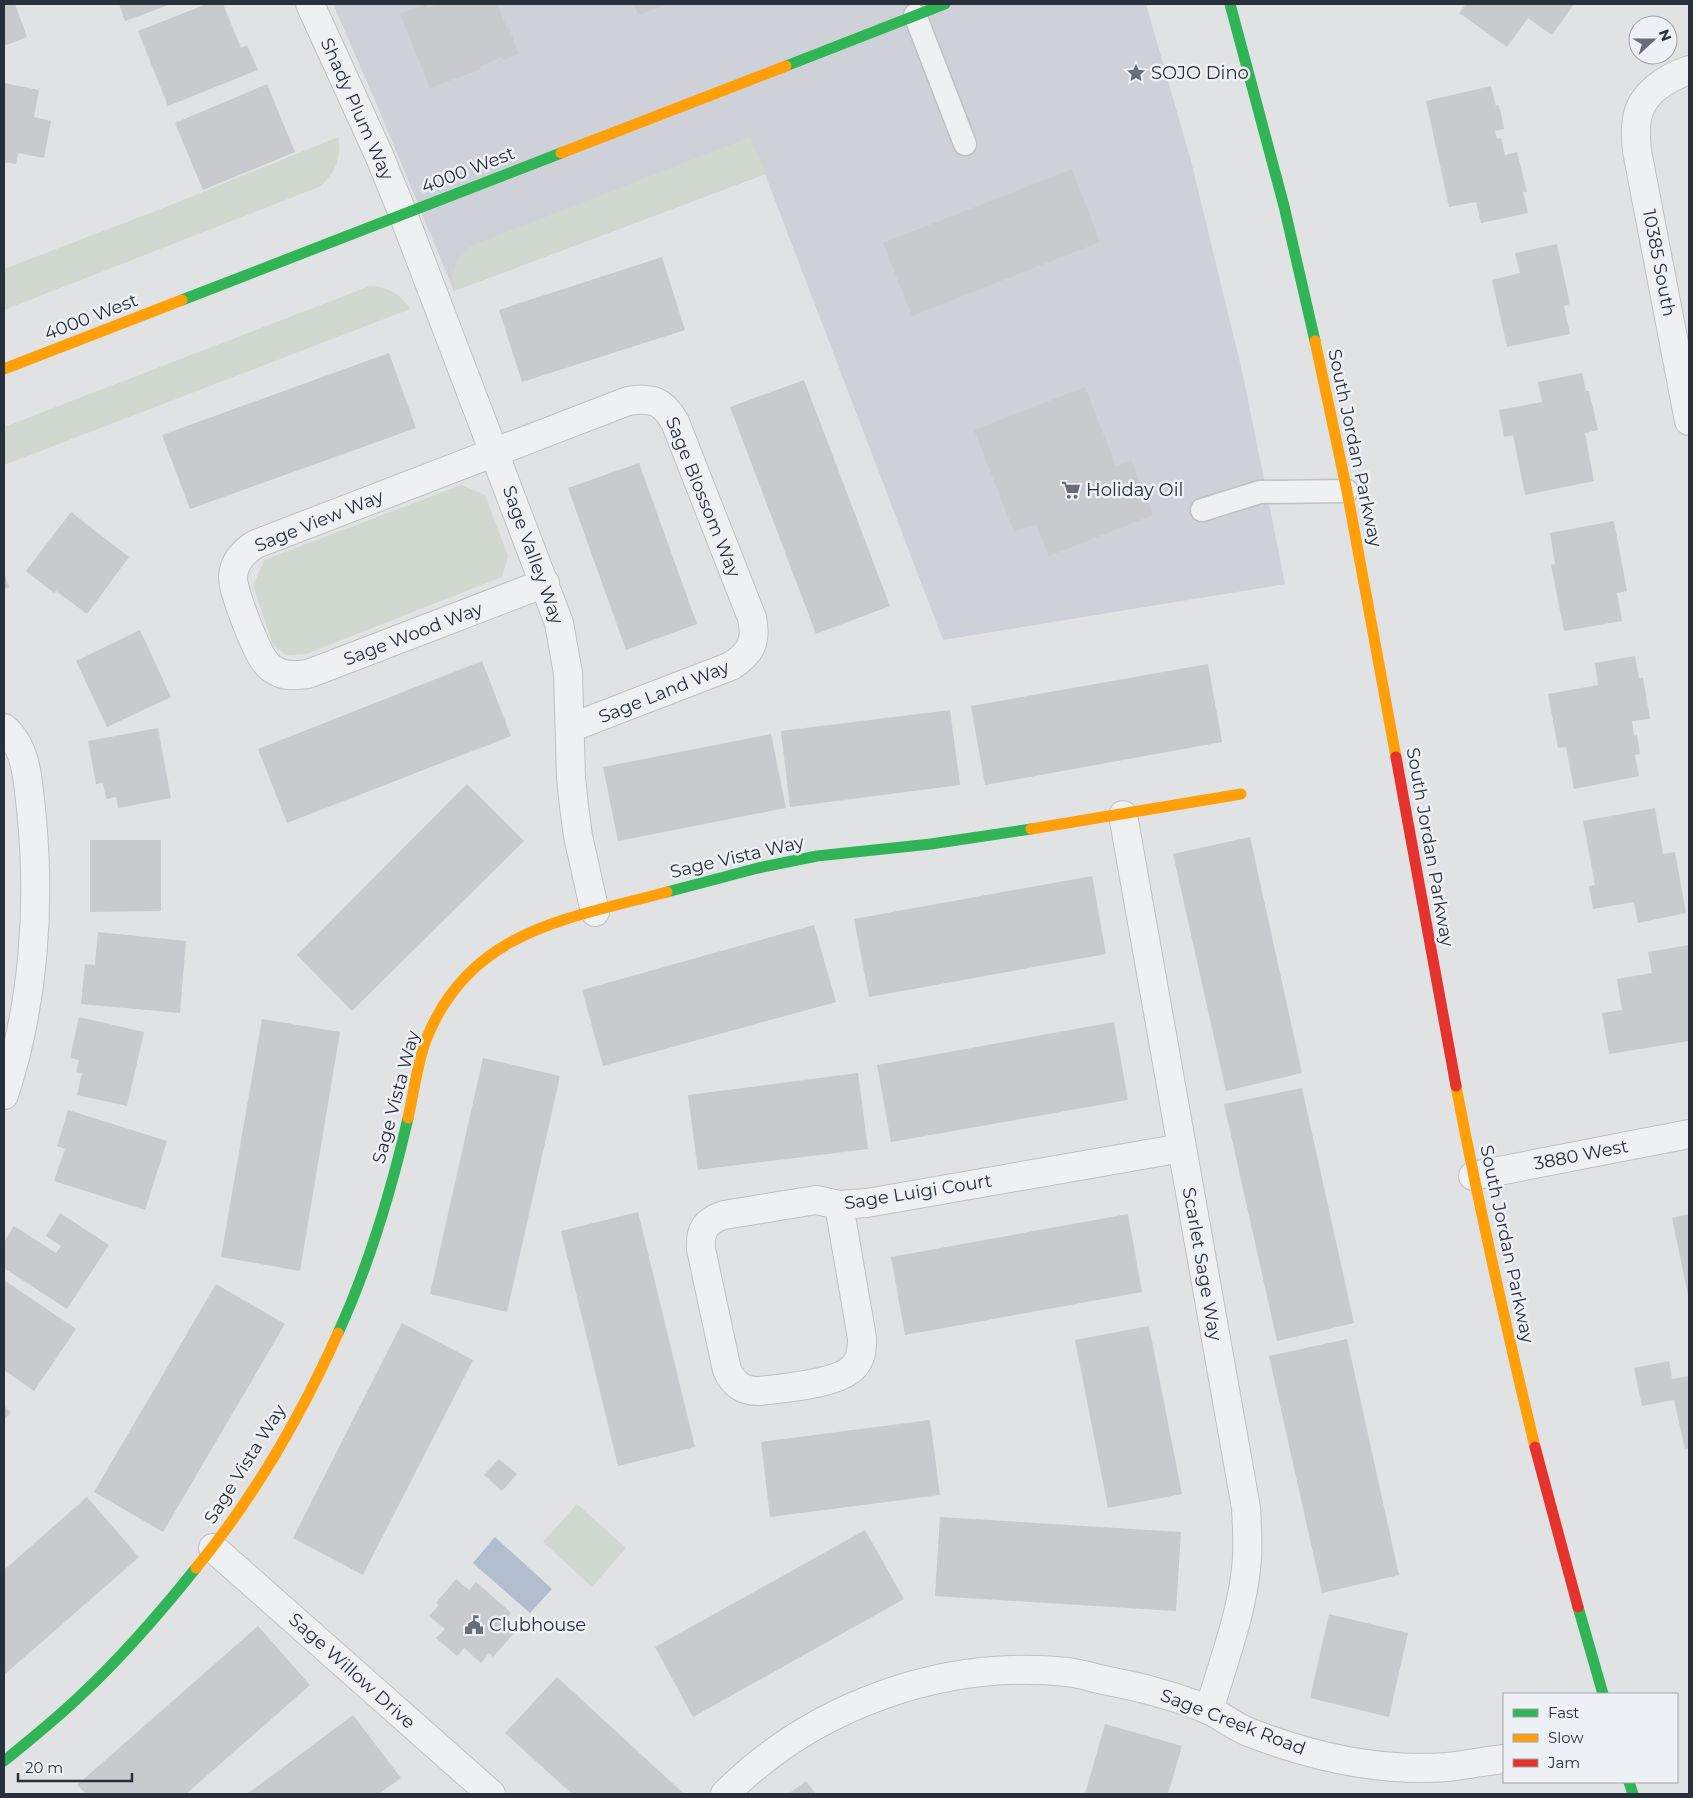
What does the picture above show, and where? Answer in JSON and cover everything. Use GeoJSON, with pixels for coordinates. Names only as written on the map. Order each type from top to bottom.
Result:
{"type":"FeatureCollection","features":[{"type":"Feature","properties":{"kind":"main road","name":"4000 West"},"geometry":{"type":"LineString","coordinates":[[4,369],[946,4]]}},
{"type":"Feature","properties":{"kind":"main road","name":"South Jordan Parkway"},"geometry":{"type":"LineString","coordinates":[[1230,4],[1286,215],[1310,316],[1347,491],[1473,1176],[1503,1316],[1574,1595],[1603,1693]]}},
{"type":"Feature","properties":{"kind":"main road","name":"Sage Vista Way"},"geometry":{"type":"LineString","coordinates":[[4,1761],[81,1696],[132,1645],[174,1598],[213,1548],[254,1489],[291,1427],[325,1363],[350,1306],[372,1248],[391,1188],[425,1043],[438,1016],[454,992],[466,977],[495,951],[521,936],[548,924],[709,880],[804,858],[938,843],[1123,815],[1241,794]]}},
{"type":"Feature","properties":{"kind":"street","name":"Shady Plum Way"},"geometry":{"type":"LineString","coordinates":[[310,4],[379,155],[403,214]]}},
{"type":"Feature","properties":{"kind":"street","name":"10385 South"},"geometry":{"type":"LineString","coordinates":[[1689,70],[1651,92],[1642,105],[1637,118],[1637,151],[1689,421]]}},
{"type":"Feature","properties":{"kind":"street","name":"Sage Valley Way"},"geometry":{"type":"LineString","coordinates":[[403,214],[560,623],[568,673],[571,778],[575,814],[595,912]]}},
{"type":"Feature","properties":{"kind":"street","name":"Sage Blossom Way"},"geometry":{"type":"LineString","coordinates":[[495,452],[628,401],[642,398],[656,401],[668,410],[676,422],[752,618],[755,632],[751,646]]}},
{"type":"Feature","properties":{"kind":"street","name":"Sage View Way"},"geometry":{"type":"LineString","coordinates":[[279,673],[266,664],[258,651],[236,592],[233,577],[236,564],[244,552],[256,544],[495,452]]}},
{"type":"Feature","properties":{"kind":"street","name":"Sage Wood Way"},"geometry":{"type":"LineString","coordinates":[[279,673],[294,676],[308,674],[545,583]]}},
{"type":"Feature","properties":{"kind":"street","name":"Sage Land Way"},"geometry":{"type":"LineString","coordinates":[[570,728],[731,666],[743,658],[751,646]]}},
{"type":"Feature","properties":{"kind":"street"},"geometry":{"type":"LineString","coordinates":[[4,728],[17,745],[27,771],[34,840],[36,900],[32,960],[23,1020],[4,1095]]}},
{"type":"Feature","properties":{"kind":"street","name":"Scarlet Sage Way"},"geometry":{"type":"LineString","coordinates":[[1123,815],[1244,1499],[1247,1558],[1239,1607],[1209,1710]]}},
{"type":"Feature","properties":{"kind":"street","name":"3880 West"},"geometry":{"type":"LineString","coordinates":[[1473,1176],[1689,1134]]}},
{"type":"Feature","properties":{"kind":"street","name":"Sage Luigi Court"},"geometry":{"type":"LineString","coordinates":[[838,1206],[862,1338],[862,1352],[856,1365],[846,1374],[833,1379],[759,1392],[739,1387],[727,1370],[700,1249],[700,1237],[704,1227],[713,1219],[724,1215],[816,1200],[838,1206],[868,1203],[1182,1148]]}},
{"type":"Feature","properties":{"kind":"street","name":"Sage Willow Drive"},"geometry":{"type":"LineString","coordinates":[[213,1548],[479,1791]]}},
{"type":"Feature","properties":{"kind":"street","name":"Sage Creek Road"},"geometry":{"type":"LineString","coordinates":[[725,1794],[765,1758],[793,1738],[824,1720],[874,1698],[918,1684],[962,1674],[1011,1670],[1068,1672],[1153,1691],[1209,1710],[1248,1732],[1304,1752],[1357,1763],[1403,1767],[1446,1767],[1503,1758]]}},
{"type":"Feature","properties":{"kind":"lane"},"geometry":{"type":"LineString","coordinates":[[915,15],[965,144]]}},
{"type":"Feature","properties":{"kind":"lane"},"geometry":{"type":"LineString","coordinates":[[1202,510],[1260,492],[1347,491]]}},
{"type":"Feature","properties":{"kind":"shaded area"},"geometry":{"type":"Polygon","coordinates":[[[333,4],[1146,4],[1191,161],[1243,375],[1285,584],[943,640],[765,174],[454,291],[333,4]]]}},
{"type":"Feature","properties":{"kind":"shaded area"},"geometry":{"type":"Polygon","coordinates":[[[338,137],[339,152],[337,164],[321,186],[4,310],[4,269],[166,207],[338,137]]]}},
{"type":"Feature","properties":{"kind":"shaded area"},"geometry":{"type":"Polygon","coordinates":[[[750,137],[765,173],[454,291],[453,277],[455,266],[471,246],[750,137]]]}},
{"type":"Feature","properties":{"kind":"shaded area"},"geometry":{"type":"Polygon","coordinates":[[[370,286],[388,289],[398,295],[410,309],[4,465],[4,427],[370,286]]]}},
{"type":"Feature","properties":{"kind":"shaded area"},"geometry":{"type":"Polygon","coordinates":[[[461,485],[485,495],[508,556],[502,577],[306,654],[286,655],[273,645],[253,586],[264,560],[461,485]]]}},
{"type":"Feature","properties":{"kind":"shaded area"},"geometry":{"type":"Polygon","coordinates":[[[577,1504],[626,1548],[592,1587],[543,1542],[577,1504]]]}},
{"type":"Feature","properties":{"kind":"water"},"geometry":{"type":"Polygon","coordinates":[[[495,1537],[552,1589],[530,1613],[473,1563],[495,1537]]]}},
{"type":"Feature","properties":{"kind":"building"},"geometry":{"type":"Polygon","coordinates":[[[4,4],[15,4],[27,37],[4,46],[4,4]]]}},
{"type":"Feature","properties":{"kind":"building"},"geometry":{"type":"Polygon","coordinates":[[[119,4],[171,4],[125,21],[119,4]]]}},
{"type":"Feature","properties":{"kind":"building"},"geometry":{"type":"Polygon","coordinates":[[[207,4],[223,4],[241,48],[247,45],[258,70],[168,106],[138,31],[207,4]]]}},
{"type":"Feature","properties":{"kind":"building"},"geometry":{"type":"Polygon","coordinates":[[[426,4],[428,8],[438,4],[497,4],[519,54],[503,60],[502,57],[480,66],[481,69],[430,88],[400,14],[426,4]]]}},
{"type":"Feature","properties":{"kind":"building"},"geometry":{"type":"Polygon","coordinates":[[[634,4],[668,4],[638,15],[634,4]]]}},
{"type":"Feature","properties":{"kind":"building"},"geometry":{"type":"Polygon","coordinates":[[[1466,4],[1574,4],[1552,35],[1528,18],[1507,47],[1459,13],[1466,4]]]}},
{"type":"Feature","properties":{"kind":"building"},"geometry":{"type":"Polygon","coordinates":[[[4,83],[39,90],[34,117],[51,121],[44,158],[18,153],[16,164],[4,162],[4,83]]]}},
{"type":"Feature","properties":{"kind":"building"},"geometry":{"type":"Polygon","coordinates":[[[267,84],[295,152],[203,190],[175,123],[267,84]]]}},
{"type":"Feature","properties":{"kind":"building"},"geometry":{"type":"Polygon","coordinates":[[[1491,86],[1496,106],[1499,105],[1504,129],[1495,131],[1497,139],[1501,138],[1505,155],[1517,152],[1527,192],[1523,192],[1528,213],[1481,223],[1476,202],[1449,207],[1426,101],[1491,86]]]}},
{"type":"Feature","properties":{"kind":"building"},"geometry":{"type":"Polygon","coordinates":[[[1072,169],[1100,242],[912,316],[883,243],[1072,169]]]}},
{"type":"Feature","properties":{"kind":"building"},"geometry":{"type":"Polygon","coordinates":[[[1557,244],[1570,304],[1564,306],[1570,334],[1507,347],[1492,280],[1520,273],[1515,253],[1557,244]]]}},
{"type":"Feature","properties":{"kind":"building"},"geometry":{"type":"Polygon","coordinates":[[[662,257],[685,330],[522,382],[499,310],[662,257]]]}},
{"type":"Feature","properties":{"kind":"building"},"geometry":{"type":"Polygon","coordinates":[[[389,353],[416,428],[190,509],[162,435],[389,353]]]}},
{"type":"Feature","properties":{"kind":"building"},"geometry":{"type":"Polygon","coordinates":[[[1582,373],[1586,391],[1589,391],[1598,430],[1585,433],[1594,481],[1525,495],[1513,435],[1504,437],[1499,410],[1542,402],[1538,382],[1582,373]]]}},
{"type":"Feature","properties":{"kind":"building"},"geometry":{"type":"Polygon","coordinates":[[[804,380],[890,606],[816,634],[730,407],[804,380]]]}},
{"type":"Feature","properties":{"kind":"building","name":"Holiday Oil"},"geometry":{"type":"Polygon","coordinates":[[[1085,387],[1116,466],[1131,460],[1153,515],[1049,556],[1036,524],[1014,532],[974,430],[1085,387]]]}},
{"type":"Feature","properties":{"kind":"building"},"geometry":{"type":"Polygon","coordinates":[[[639,463],[697,624],[626,650],[568,488],[639,463]]]}},
{"type":"Feature","properties":{"kind":"building"},"geometry":{"type":"Polygon","coordinates":[[[71,512],[129,557],[87,614],[56,591],[54,593],[26,571],[71,512]]]}},
{"type":"Feature","properties":{"kind":"building"},"geometry":{"type":"Polygon","coordinates":[[[1614,521],[1627,591],[1617,593],[1622,621],[1564,631],[1551,565],[1555,564],[1550,533],[1614,521]]]}},
{"type":"Feature","properties":{"kind":"building"},"geometry":{"type":"Polygon","coordinates":[[[4,573],[9,587],[4,589],[4,573]]]}},
{"type":"Feature","properties":{"kind":"building"},"geometry":{"type":"Polygon","coordinates":[[[140,630],[171,697],[107,727],[76,661],[140,630]]]}},
{"type":"Feature","properties":{"kind":"building"},"geometry":{"type":"Polygon","coordinates":[[[1635,656],[1639,678],[1643,678],[1650,719],[1632,721],[1634,736],[1637,735],[1640,754],[1635,755],[1639,776],[1574,789],[1566,747],[1558,748],[1548,694],[1598,685],[1595,663],[1635,656]]]}},
{"type":"Feature","properties":{"kind":"building"},"geometry":{"type":"Polygon","coordinates":[[[482,661],[511,736],[287,823],[258,749],[482,661]]]}},
{"type":"Feature","properties":{"kind":"building"},"geometry":{"type":"Polygon","coordinates":[[[1208,664],[1222,742],[985,785],[971,706],[1208,664]]]}},
{"type":"Feature","properties":{"kind":"building"},"geometry":{"type":"Polygon","coordinates":[[[950,710],[960,785],[790,807],[781,731],[950,710]]]}},
{"type":"Feature","properties":{"kind":"building"},"geometry":{"type":"Polygon","coordinates":[[[158,728],[171,798],[118,808],[116,797],[106,799],[103,783],[96,784],[88,741],[158,728]]]}},
{"type":"Feature","properties":{"kind":"building"},"geometry":{"type":"Polygon","coordinates":[[[771,734],[786,808],[618,841],[603,767],[771,734]]]}},
{"type":"Feature","properties":{"kind":"building"},"geometry":{"type":"Polygon","coordinates":[[[467,784],[524,841],[352,1011],[297,955],[467,784]]]}},
{"type":"Feature","properties":{"kind":"building"},"geometry":{"type":"Polygon","coordinates":[[[1655,808],[1663,854],[1675,852],[1686,913],[1638,923],[1634,902],[1593,909],[1589,886],[1595,885],[1583,821],[1655,808]]]}},
{"type":"Feature","properties":{"kind":"building"},"geometry":{"type":"Polygon","coordinates":[[[1250,837],[1302,1073],[1226,1091],[1173,854],[1250,837]]]}},
{"type":"Feature","properties":{"kind":"building"},"geometry":{"type":"Polygon","coordinates":[[[90,840],[161,840],[161,911],[90,912],[90,840]]]}},
{"type":"Feature","properties":{"kind":"building"},"geometry":{"type":"Polygon","coordinates":[[[1092,876],[1106,954],[869,997],[854,919],[1092,876]]]}},
{"type":"Feature","properties":{"kind":"building"},"geometry":{"type":"Polygon","coordinates":[[[814,925],[836,1002],[603,1066],[582,990],[814,925]]]}},
{"type":"Feature","properties":{"kind":"building"},"geometry":{"type":"Polygon","coordinates":[[[98,932],[186,941],[180,1013],[81,1004],[85,964],[95,965],[98,932]]]}},
{"type":"Feature","properties":{"kind":"building"},"geometry":{"type":"Polygon","coordinates":[[[1689,945],[1689,1041],[1609,1054],[1602,1013],[1622,1010],[1617,979],[1652,973],[1648,952],[1689,945]]]}},
{"type":"Feature","properties":{"kind":"building"},"geometry":{"type":"Polygon","coordinates":[[[79,1017],[144,1032],[127,1106],[77,1095],[82,1073],[76,1072],[79,1060],[70,1058],[79,1017]]]}},
{"type":"Feature","properties":{"kind":"building"},"geometry":{"type":"Polygon","coordinates":[[[262,1019],[340,1032],[300,1271],[221,1257],[262,1019]]]}},
{"type":"Feature","properties":{"kind":"building"},"geometry":{"type":"Polygon","coordinates":[[[1114,1022],[1128,1100],[891,1142],[877,1065],[1114,1022]]]}},
{"type":"Feature","properties":{"kind":"building"},"geometry":{"type":"Polygon","coordinates":[[[483,1058],[560,1076],[507,1312],[430,1294],[483,1058]]]}},
{"type":"Feature","properties":{"kind":"building"},"geometry":{"type":"Polygon","coordinates":[[[858,1073],[868,1149],[698,1170],[688,1095],[858,1073]]]}},
{"type":"Feature","properties":{"kind":"building"},"geometry":{"type":"Polygon","coordinates":[[[1302,1088],[1354,1323],[1277,1341],[1224,1104],[1302,1088]]]}},
{"type":"Feature","properties":{"kind":"building"},"geometry":{"type":"Polygon","coordinates":[[[68,1110],[167,1141],[145,1210],[54,1181],[65,1149],[57,1146],[68,1110]]]}},
{"type":"Feature","properties":{"kind":"building"},"geometry":{"type":"Polygon","coordinates":[[[638,1212],[695,1447],[618,1466],[561,1231],[638,1212]]]}},
{"type":"Feature","properties":{"kind":"building"},"geometry":{"type":"Polygon","coordinates":[[[60,1213],[109,1245],[67,1309],[4,1268],[4,1242],[14,1226],[56,1253],[61,1246],[46,1236],[60,1213]]]}},
{"type":"Feature","properties":{"kind":"building"},"geometry":{"type":"Polygon","coordinates":[[[1128,1214],[1142,1292],[905,1335],[891,1257],[1128,1214]]]}},
{"type":"Feature","properties":{"kind":"building"},"geometry":{"type":"Polygon","coordinates":[[[1689,1214],[1689,1294],[1688,1295],[1672,1218],[1689,1214]]]}},
{"type":"Feature","properties":{"kind":"building"},"geometry":{"type":"Polygon","coordinates":[[[4,1280],[76,1329],[34,1391],[4,1370],[4,1280]]]}},
{"type":"Feature","properties":{"kind":"building"},"geometry":{"type":"Polygon","coordinates":[[[216,1284],[285,1324],[163,1532],[94,1492],[216,1284]]]}},
{"type":"Feature","properties":{"kind":"building"},"geometry":{"type":"Polygon","coordinates":[[[402,1323],[473,1360],[363,1575],[293,1538],[402,1323]]]}},
{"type":"Feature","properties":{"kind":"building"},"geometry":{"type":"Polygon","coordinates":[[[1149,1326],[1182,1494],[1108,1508],[1075,1340],[1149,1326]]]}},
{"type":"Feature","properties":{"kind":"building"},"geometry":{"type":"Polygon","coordinates":[[[1347,1339],[1399,1575],[1322,1593],[1269,1356],[1347,1339]]]}},
{"type":"Feature","properties":{"kind":"building"},"geometry":{"type":"Polygon","coordinates":[[[1669,1361],[1672,1379],[1689,1376],[1689,1448],[1685,1449],[1674,1400],[1642,1406],[1634,1368],[1669,1361]]]}},
{"type":"Feature","properties":{"kind":"building"},"geometry":{"type":"Polygon","coordinates":[[[4,1406],[11,1412],[4,1420],[4,1406]]]}},
{"type":"Feature","properties":{"kind":"building"},"geometry":{"type":"Polygon","coordinates":[[[930,1420],[940,1495],[770,1517],[761,1442],[930,1420]]]}},
{"type":"Feature","properties":{"kind":"building"},"geometry":{"type":"Polygon","coordinates":[[[499,1459],[517,1474],[502,1491],[484,1475],[499,1459]]]}},
{"type":"Feature","properties":{"kind":"building"},"geometry":{"type":"Polygon","coordinates":[[[87,1497],[139,1557],[4,1675],[4,1570],[87,1497]]]}},
{"type":"Feature","properties":{"kind":"building"},"geometry":{"type":"Polygon","coordinates":[[[940,1517],[1181,1532],[1176,1611],[935,1596],[940,1517]]]}},
{"type":"Feature","properties":{"kind":"building"},"geometry":{"type":"Polygon","coordinates":[[[865,1530],[904,1599],[693,1717],[655,1647],[865,1530]]]}},
{"type":"Feature","properties":{"kind":"building","name":"Clubhouse"},"geometry":{"type":"Polygon","coordinates":[[[456,1579],[469,1590],[476,1582],[511,1613],[504,1621],[516,1631],[493,1657],[489,1653],[481,1663],[464,1648],[457,1656],[436,1638],[445,1629],[429,1616],[439,1605],[436,1603],[456,1579]]]}},
{"type":"Feature","properties":{"kind":"building"},"geometry":{"type":"Polygon","coordinates":[[[1329,1614],[1408,1633],[1389,1717],[1310,1698],[1329,1614]]]}},
{"type":"Feature","properties":{"kind":"building"},"geometry":{"type":"Polygon","coordinates":[[[258,1626],[310,1685],[186,1794],[86,1794],[77,1785],[258,1626]]]}},
{"type":"Feature","properties":{"kind":"building"},"geometry":{"type":"Polygon","coordinates":[[[557,1677],[683,1793],[572,1794],[505,1733],[557,1677]]]}},
{"type":"Feature","properties":{"kind":"building"},"geometry":{"type":"Polygon","coordinates":[[[353,1715],[401,1778],[379,1794],[247,1794],[353,1715]]]}},
{"type":"Feature","properties":{"kind":"building"},"geometry":{"type":"Polygon","coordinates":[[[1105,1724],[1182,1746],[1168,1794],[1085,1794],[1105,1724]]]}},
{"type":"Feature","properties":{"kind":"building"},"geometry":{"type":"Polygon","coordinates":[[[806,1781],[816,1794],[788,1794],[806,1781]]]}},
{"type":"Feature","properties":{"kind":"traffic: fast"},"geometry":{"type":"LineString","coordinates":[[786,66],[945,4]]}},
{"type":"Feature","properties":{"kind":"traffic: fast"},"geometry":{"type":"LineString","coordinates":[[1230,4],[1284,206],[1315,341]]}},
{"type":"Feature","properties":{"kind":"traffic: fast"},"geometry":{"type":"LineString","coordinates":[[182,300],[561,153]]}},
{"type":"Feature","properties":{"kind":"traffic: fast"},"geometry":{"type":"LineString","coordinates":[[667,892],[758,868],[817,856],[931,844],[1031,829]]}},
{"type":"Feature","properties":{"kind":"traffic: fast"},"geometry":{"type":"LineString","coordinates":[[338,1333],[379,1227],[408,1118]]}},
{"type":"Feature","properties":{"kind":"traffic: fast"},"geometry":{"type":"LineString","coordinates":[[4,1761],[62,1713],[111,1666],[155,1618],[196,1568]]}},
{"type":"Feature","properties":{"kind":"traffic: fast"},"geometry":{"type":"LineString","coordinates":[[1578,1607],[1603,1693]]}},
{"type":"Feature","properties":{"kind":"traffic: fast"},"geometry":{"type":"LineString","coordinates":[[1629,1783],[1633,1794]]}},
{"type":"Feature","properties":{"kind":"traffic: slow"},"geometry":{"type":"LineString","coordinates":[[561,153],[786,66]]}},
{"type":"Feature","properties":{"kind":"traffic: slow"},"geometry":{"type":"LineString","coordinates":[[4,369],[182,300]]}},
{"type":"Feature","properties":{"kind":"traffic: slow"},"geometry":{"type":"LineString","coordinates":[[1315,341],[1347,491],[1396,757]]}},
{"type":"Feature","properties":{"kind":"traffic: slow"},"geometry":{"type":"LineString","coordinates":[[1031,829],[1241,794]]}},
{"type":"Feature","properties":{"kind":"traffic: slow"},"geometry":{"type":"LineString","coordinates":[[408,1118],[426,1040],[445,1003],[468,974],[495,952],[525,935],[593,911],[667,892]]}},
{"type":"Feature","properties":{"kind":"traffic: slow"},"geometry":{"type":"LineString","coordinates":[[1456,1086],[1493,1267],[1535,1447]]}},
{"type":"Feature","properties":{"kind":"traffic: slow"},"geometry":{"type":"LineString","coordinates":[[196,1568],[237,1513],[275,1455],[308,1395],[338,1333]]}},
{"type":"Feature","properties":{"kind":"traffic: jam"},"geometry":{"type":"LineString","coordinates":[[1396,757],[1456,1086]]}},
{"type":"Feature","properties":{"kind":"traffic: jam"},"geometry":{"type":"LineString","coordinates":[[1535,1447],[1578,1607]]}},
{"type":"Feature","properties":{"kind":"place","name":"SOJO Dino"},"geometry":{"type":"Point","coordinates":[1136,73]}},
{"type":"Feature","properties":{"kind":"place","name":"Holiday Oil"},"geometry":{"type":"Point","coordinates":[1071,490]}},
{"type":"Feature","properties":{"kind":"place","name":"Clubhouse"},"geometry":{"type":"Point","coordinates":[474,1625]}}]}
